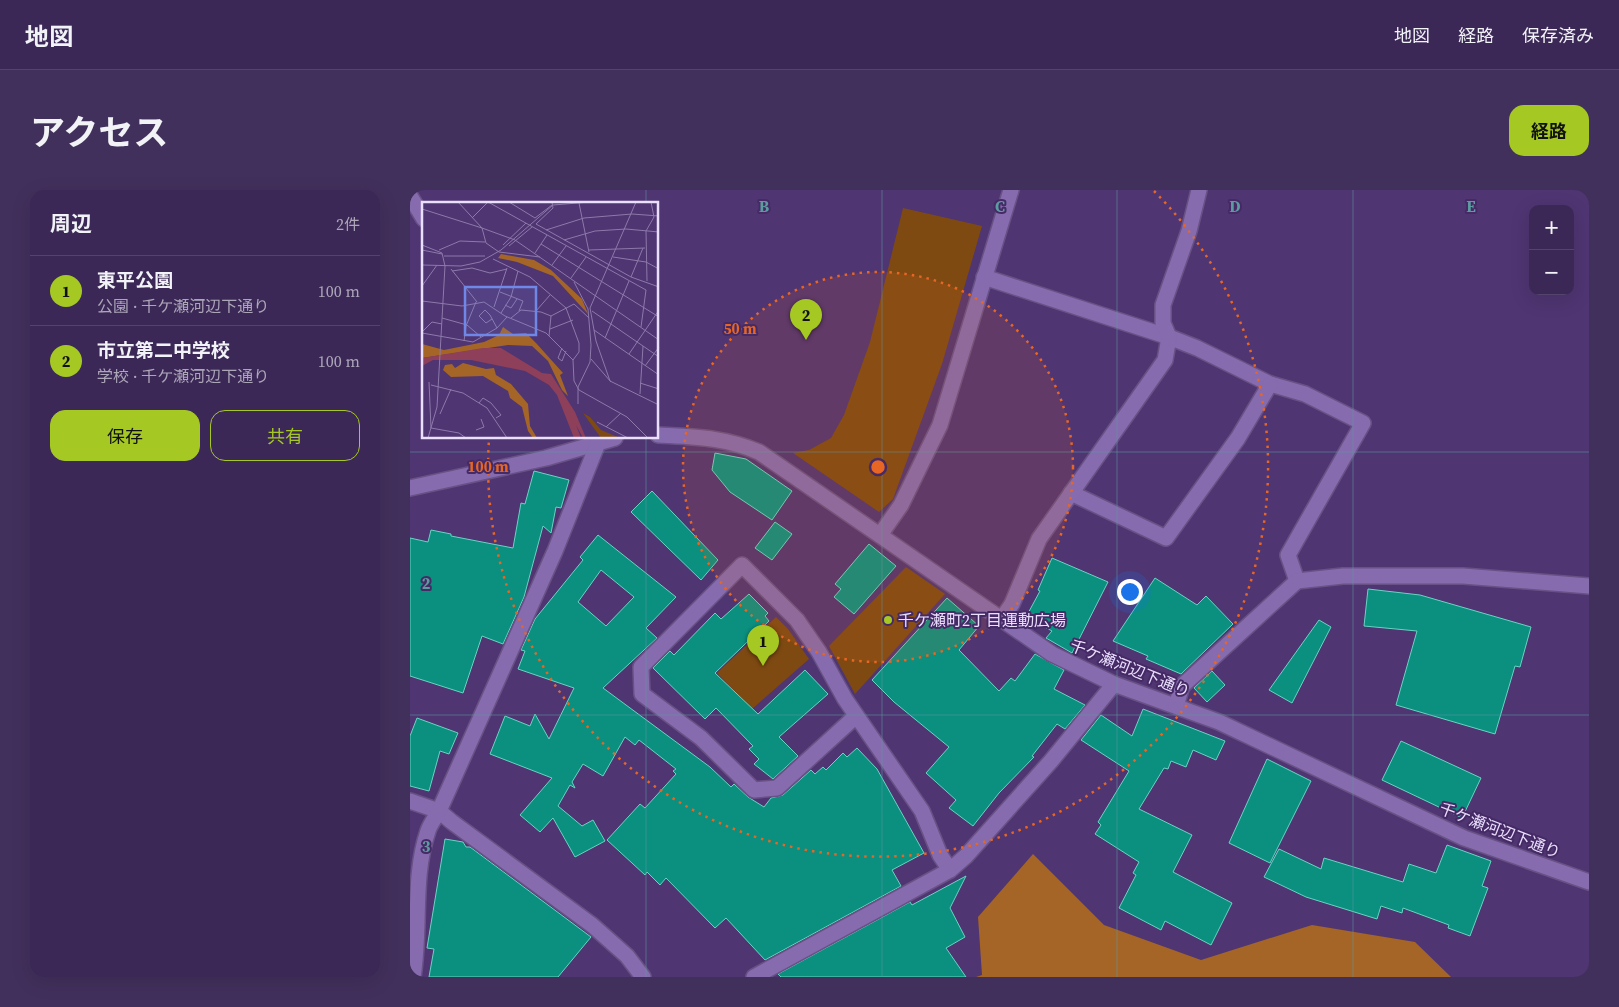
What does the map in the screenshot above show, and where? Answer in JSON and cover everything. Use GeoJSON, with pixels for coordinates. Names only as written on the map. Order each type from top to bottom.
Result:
{"type":"FeatureCollection","features":[{"type":"Feature","properties":{"kind":"street"},"geometry":{"type":"LineString","coordinates":[[880,535],[901,505],[940,425],[1011,190]]}},
{"type":"Feature","properties":{"kind":"street"},"geometry":{"type":"LineString","coordinates":[[1001,620],[1012,604],[1039,539],[1165,360],[1169,337],[1163,323],[1163,305],[1189,231],[1199,190]]}},
{"type":"Feature","properties":{"kind":"street"},"geometry":{"type":"LineString","coordinates":[[410,196],[422,216]]}},
{"type":"Feature","properties":{"kind":"street"},"geometry":{"type":"LineString","coordinates":[[984,278],[1169,337],[1197,348],[1270,384],[1305,394],[1363,423],[1288,555],[1297,581]]}},
{"type":"Feature","properties":{"kind":"street"},"geometry":{"type":"LineString","coordinates":[[1071,493],[1166,538],[1238,438],[1270,384]]}},
{"type":"Feature","properties":{"kind":"street","name":"千ケ瀬河辺下通り"},"geometry":{"type":"LineString","coordinates":[[659,436],[704,437],[735,442],[759,452],[1052,654],[1114,684],[1219,722],[1464,838],[1589,882]]}},
{"type":"Feature","properties":{"kind":"street"},"geometry":{"type":"LineString","coordinates":[[410,488],[546,458],[612,439]]}},
{"type":"Feature","properties":{"kind":"street"},"geometry":{"type":"LineString","coordinates":[[412,977],[416,959],[417,903],[428,830],[439,811],[556,551],[598,443]]}},
{"type":"Feature","properties":{"kind":"street"},"geometry":{"type":"LineString","coordinates":[[856,716],[777,788],[754,790],[701,738],[642,694],[641,667],[742,566],[797,620],[819,652],[856,716],[922,811],[940,855],[950,870]]}},
{"type":"Feature","properties":{"kind":"street"},"geometry":{"type":"LineString","coordinates":[[1176,706],[1182,686],[1297,581],[1343,576],[1463,576],[1587,584]]}},
{"type":"Feature","properties":{"kind":"street"},"geometry":{"type":"LineString","coordinates":[[754,977],[950,870],[966,856],[1051,761],[1114,684]]}},
{"type":"Feature","properties":{"kind":"street"},"geometry":{"type":"LineString","coordinates":[[410,802],[439,811],[592,925],[627,956],[642,977]]}},
{"type":"Feature","properties":{"kind":"shaded area"},"geometry":{"type":"Polygon","coordinates":[[[903,208],[982,226],[942,364],[893,499],[879,512],[793,453],[809,450],[831,438],[844,415],[870,342],[903,208]]]}},
{"type":"Feature","properties":{"kind":"shaded area","name":"千ケ瀬町2丁目運動広場"},"geometry":{"type":"Polygon","coordinates":[[[906,567],[945,594],[855,694],[829,646],[906,567]]]}},
{"type":"Feature","properties":{"kind":"shaded area"},"geometry":{"type":"Polygon","coordinates":[[[776,617],[788,629],[809,659],[752,709],[717,673],[776,617]]]}},
{"type":"Feature","properties":{"kind":"shaded area"},"geometry":{"type":"Polygon","coordinates":[[[1033,854],[1104,925],[1201,960],[1312,925],[1415,942],[1451,977],[976,977],[982,975],[978,917],[1033,854]]]}},
{"type":"Feature","properties":{"kind":"building"},"geometry":{"type":"Polygon","coordinates":[[[715,453],[746,459],[792,491],[772,520],[730,492],[712,470],[715,453]]]}},
{"type":"Feature","properties":{"kind":"building"},"geometry":{"type":"Polygon","coordinates":[[[534,471],[569,480],[561,508],[556,507],[551,533],[543,526],[524,597],[503,644],[482,636],[463,693],[410,676],[410,538],[428,542],[431,530],[451,534],[451,536],[513,548],[521,503],[525,504],[534,471]]]}},
{"type":"Feature","properties":{"kind":"building"},"geometry":{"type":"Polygon","coordinates":[[[652,491],[718,560],[701,580],[631,512],[652,491]]]}},
{"type":"Feature","properties":{"kind":"building"},"geometry":{"type":"Polygon","coordinates":[[[775,522],[792,534],[772,560],[755,548],[775,522]]]}},
{"type":"Feature","properties":{"kind":"building"},"geometry":{"type":"Polygon","coordinates":[[[598,535],[676,597],[646,628],[657,638],[603,688],[710,767],[731,787],[734,784],[748,797],[764,807],[771,798],[783,795],[811,770],[815,774],[823,767],[826,770],[843,753],[847,757],[857,748],[877,769],[924,853],[892,870],[901,886],[765,960],[726,918],[715,928],[666,878],[660,885],[647,872],[645,875],[607,840],[640,804],[645,808],[676,774],[673,771],[676,769],[639,740],[635,745],[625,737],[603,776],[583,764],[572,782],[575,788],[570,785],[558,806],[582,826],[593,820],[605,841],[575,857],[553,818],[540,832],[520,815],[552,778],[490,754],[505,716],[530,726],[535,714],[549,739],[574,688],[518,669],[525,651],[521,650],[535,619],[583,560],[580,557],[598,535]],[[601,570],[578,602],[606,626],[634,597],[601,570]]]}},
{"type":"Feature","properties":{"kind":"building"},"geometry":{"type":"Polygon","coordinates":[[[869,544],[896,566],[854,614],[834,597],[841,589],[835,584],[869,544]]]}},
{"type":"Feature","properties":{"kind":"building"},"geometry":{"type":"Polygon","coordinates":[[[1052,558],[1108,582],[1072,653],[1046,638],[1052,631],[1026,617],[1040,591],[1038,590],[1052,558]]]}},
{"type":"Feature","properties":{"kind":"building"},"geometry":{"type":"Polygon","coordinates":[[[1155,578],[1197,605],[1206,596],[1233,624],[1181,674],[1146,659],[1148,656],[1113,641],[1155,578]]]}},
{"type":"Feature","properties":{"kind":"building"},"geometry":{"type":"Polygon","coordinates":[[[1368,589],[1420,595],[1531,627],[1520,667],[1515,666],[1495,734],[1396,705],[1417,631],[1364,626],[1368,589]]]}},
{"type":"Feature","properties":{"kind":"building"},"geometry":{"type":"Polygon","coordinates":[[[749,594],[768,613],[765,616],[769,621],[715,673],[758,714],[805,670],[828,694],[779,737],[798,756],[773,779],[754,764],[759,759],[749,749],[753,746],[716,708],[705,719],[653,668],[670,651],[674,655],[715,613],[721,619],[749,594]]]}},
{"type":"Feature","properties":{"kind":"building"},"geometry":{"type":"Polygon","coordinates":[[[947,598],[979,626],[959,650],[999,691],[1011,678],[1015,681],[1035,654],[1064,670],[1054,689],[1085,705],[1065,729],[1057,724],[1032,756],[1034,757],[999,793],[973,826],[949,808],[956,800],[926,773],[949,747],[894,702],[872,680],[947,598]]]}},
{"type":"Feature","properties":{"kind":"building"},"geometry":{"type":"Polygon","coordinates":[[[1319,620],[1331,627],[1292,703],[1269,690],[1319,620]]]}},
{"type":"Feature","properties":{"kind":"building"},"geometry":{"type":"Polygon","coordinates":[[[1212,671],[1225,685],[1207,702],[1194,688],[1212,671]]]}},
{"type":"Feature","properties":{"kind":"building"},"geometry":{"type":"Polygon","coordinates":[[[1143,709],[1225,741],[1216,760],[1193,750],[1186,767],[1171,761],[1168,769],[1164,768],[1139,809],[1192,835],[1173,872],[1232,903],[1211,945],[1165,921],[1161,930],[1119,908],[1136,875],[1133,873],[1139,862],[1095,834],[1101,825],[1098,822],[1129,771],[1081,740],[1101,715],[1132,736],[1143,709]]]}},
{"type":"Feature","properties":{"kind":"building"},"geometry":{"type":"Polygon","coordinates":[[[417,718],[458,733],[449,754],[440,751],[429,791],[410,786],[410,736],[417,718]]]}},
{"type":"Feature","properties":{"kind":"building"},"geometry":{"type":"Polygon","coordinates":[[[1401,741],[1481,778],[1462,818],[1382,780],[1401,741]]]}},
{"type":"Feature","properties":{"kind":"building"},"geometry":{"type":"Polygon","coordinates":[[[1267,759],[1311,781],[1270,863],[1229,843],[1267,759]]]}},
{"type":"Feature","properties":{"kind":"building"},"geometry":{"type":"Polygon","coordinates":[[[445,839],[463,842],[466,847],[470,847],[591,937],[558,977],[429,977],[434,949],[427,948],[445,839]]]}},
{"type":"Feature","properties":{"kind":"building"},"geometry":{"type":"Polygon","coordinates":[[[1447,845],[1491,861],[1482,886],[1488,888],[1470,936],[1448,928],[1449,925],[1403,908],[1402,913],[1381,906],[1377,919],[1306,897],[1264,877],[1279,849],[1321,869],[1324,858],[1403,882],[1409,864],[1436,873],[1447,845]]]}},
{"type":"Feature","properties":{"kind":"building"},"geometry":{"type":"Polygon","coordinates":[[[966,876],[950,908],[965,937],[946,948],[966,977],[781,977],[778,974],[910,902],[912,905],[966,876]]]}},
{"type":"Feature","properties":{"kind":"place","name":"市立第二中学校"},"geometry":{"type":"Point","coordinates":[806,340]}},
{"type":"Feature","properties":{"kind":"place","name":"千ケ瀬町2丁目運動広場"},"geometry":{"type":"Point","coordinates":[888,620]}},
{"type":"Feature","properties":{"kind":"place","name":"東平公園"},"geometry":{"type":"Point","coordinates":[763,666]}}]}
